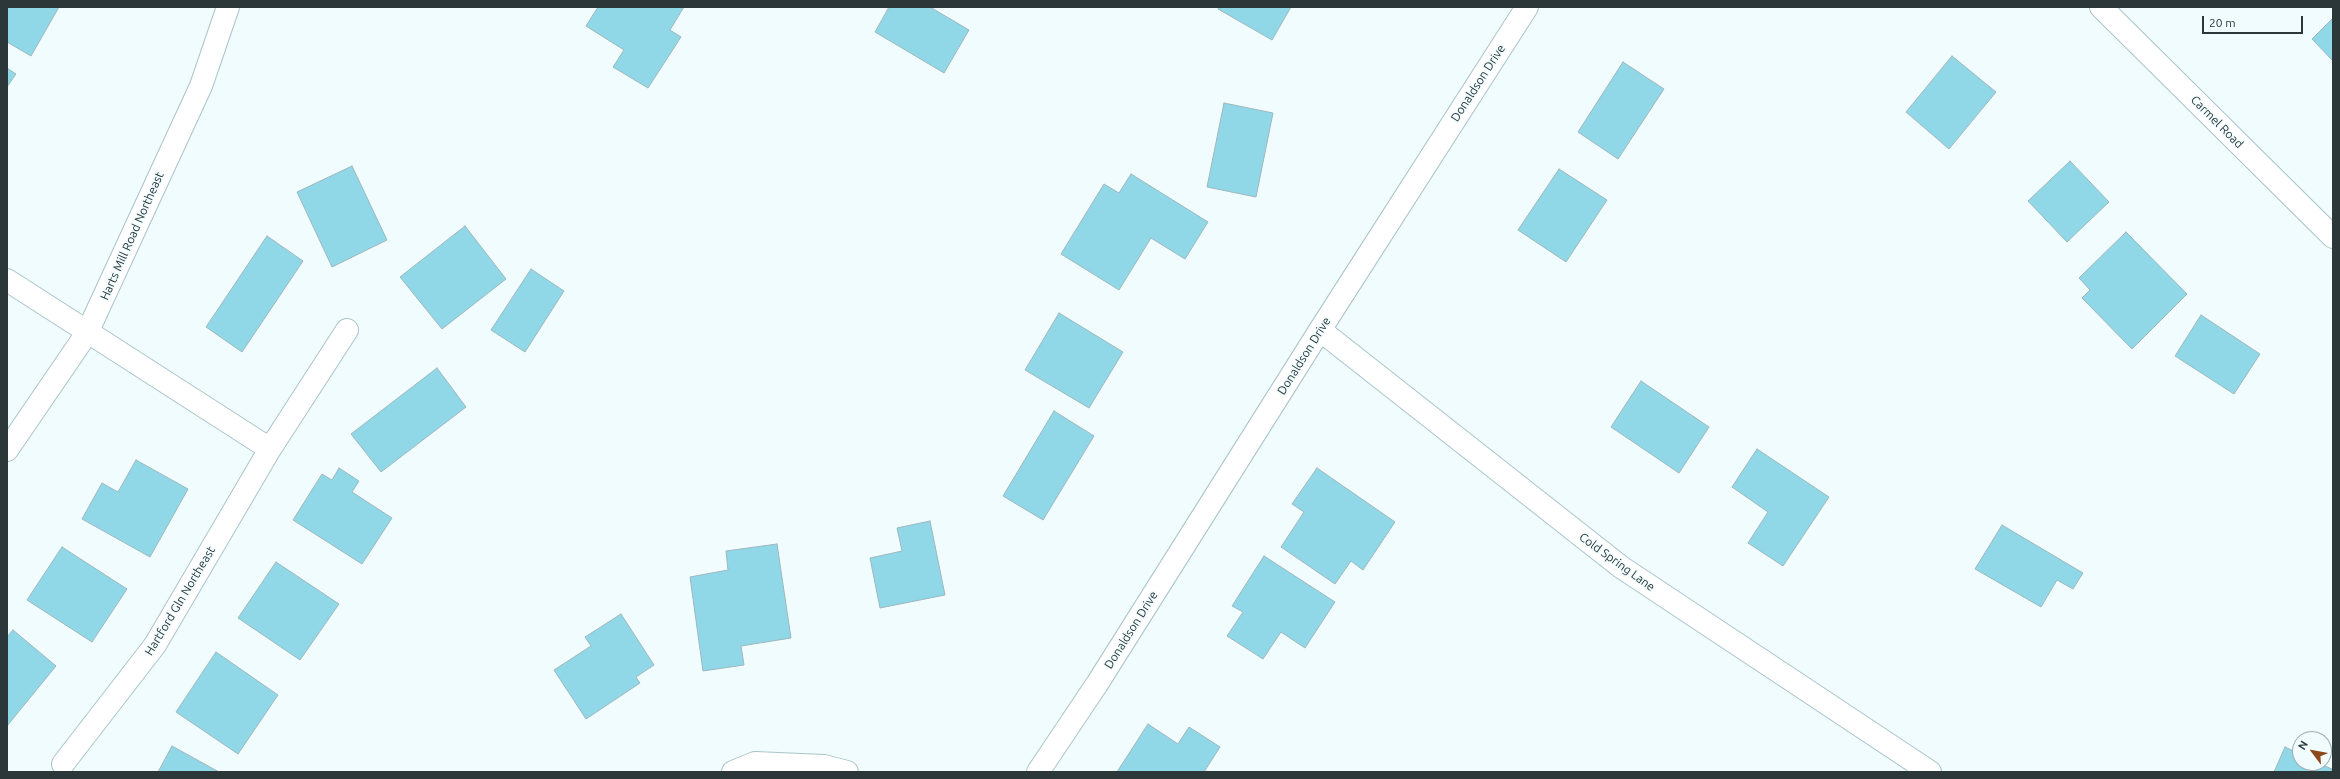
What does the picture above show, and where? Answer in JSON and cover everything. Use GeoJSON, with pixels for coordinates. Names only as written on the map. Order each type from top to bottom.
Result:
{"type":"FeatureCollection","features":[{"type":"Feature","properties":{"kind":"street","name":"Harts Mill Road Northeast"},"geometry":{"type":"LineString","coordinates":[[7,450],[87,333],[201,86],[228,7]]}},
{"type":"Feature","properties":{"kind":"street","name":"Donaldson Drive"},"geometry":{"type":"LineString","coordinates":[[1038,772],[1083,705],[1320,330],[1527,7]]}},
{"type":"Feature","properties":{"kind":"street","name":"Carmel Road"},"geometry":{"type":"LineString","coordinates":[[2101,7],[2333,238]]}},
{"type":"Feature","properties":{"kind":"street"},"geometry":{"type":"LineString","coordinates":[[7,280],[87,333],[270,449]]}},
{"type":"Feature","properties":{"kind":"street","name":"Hartford Gln Northeast"},"geometry":{"type":"LineString","coordinates":[[64,764],[155,645],[270,449],[347,330]]}},
{"type":"Feature","properties":{"kind":"street","name":"Cold Spring Lane"},"geometry":{"type":"LineString","coordinates":[[1320,330],[1621,567],[1930,772]]}},
{"type":"Feature","properties":{"kind":"street"},"geometry":{"type":"LineString","coordinates":[[732,772],[756,763],[824,766],[847,772]]}},
{"type":"Feature","properties":{"kind":"building"},"geometry":{"type":"Polygon","coordinates":[[[7,7],[59,7],[31,56],[7,42],[7,7]]]}},
{"type":"Feature","properties":{"kind":"building"},"geometry":{"type":"Polygon","coordinates":[[[598,7],[684,7],[670,30],[681,37],[648,88],[613,67],[624,50],[586,26],[598,7]]]}},
{"type":"Feature","properties":{"kind":"building"},"geometry":{"type":"Polygon","coordinates":[[[889,7],[930,7],[969,30],[944,73],[875,32],[889,7]]]}},
{"type":"Feature","properties":{"kind":"building"},"geometry":{"type":"Polygon","coordinates":[[[1219,7],[1291,7],[1272,40],[1218,9],[1219,7]]]}},
{"type":"Feature","properties":{"kind":"building"},"geometry":{"type":"Polygon","coordinates":[[[2333,18],[2333,61],[2312,39],[2333,18]]]}},
{"type":"Feature","properties":{"kind":"building"},"geometry":{"type":"Polygon","coordinates":[[[1952,56],[1996,92],[1949,149],[1906,112],[1952,56]]]}},
{"type":"Feature","properties":{"kind":"building"},"geometry":{"type":"Polygon","coordinates":[[[1623,62],[1664,89],[1618,159],[1578,132],[1623,62]]]}},
{"type":"Feature","properties":{"kind":"building"},"geometry":{"type":"Polygon","coordinates":[[[7,68],[16,74],[7,87],[7,68]]]}},
{"type":"Feature","properties":{"kind":"building"},"geometry":{"type":"Polygon","coordinates":[[[1224,103],[1273,113],[1256,197],[1207,187],[1224,103]]]}},
{"type":"Feature","properties":{"kind":"building"},"geometry":{"type":"Polygon","coordinates":[[[2070,161],[2109,202],[2067,242],[2028,201],[2070,161]]]}},
{"type":"Feature","properties":{"kind":"building"},"geometry":{"type":"Polygon","coordinates":[[[352,166],[387,240],[332,267],[297,192],[352,166]]]}},
{"type":"Feature","properties":{"kind":"building"},"geometry":{"type":"Polygon","coordinates":[[[1559,169],[1607,200],[1566,262],[1518,230],[1559,169]]]}},
{"type":"Feature","properties":{"kind":"building"},"geometry":{"type":"Polygon","coordinates":[[[1131,174],[1208,222],[1185,259],[1151,238],[1119,290],[1061,254],[1104,184],[1119,193],[1131,174]]]}},
{"type":"Feature","properties":{"kind":"building"},"geometry":{"type":"Polygon","coordinates":[[[465,226],[506,279],[442,329],[400,277],[465,226]]]}},
{"type":"Feature","properties":{"kind":"building"},"geometry":{"type":"Polygon","coordinates":[[[2126,232],[2187,294],[2132,349],[2082,298],[2090,290],[2079,278],[2126,232]]]}},
{"type":"Feature","properties":{"kind":"building"},"geometry":{"type":"Polygon","coordinates":[[[267,236],[303,261],[242,352],[206,327],[267,236]]]}},
{"type":"Feature","properties":{"kind":"building"},"geometry":{"type":"Polygon","coordinates":[[[531,269],[564,291],[525,352],[491,330],[531,269]]]}},
{"type":"Feature","properties":{"kind":"building"},"geometry":{"type":"Polygon","coordinates":[[[1059,313],[1123,352],[1089,408],[1025,370],[1059,313]]]}},
{"type":"Feature","properties":{"kind":"building"},"geometry":{"type":"Polygon","coordinates":[[[2201,315],[2260,354],[2234,394],[2175,356],[2201,315]]]}},
{"type":"Feature","properties":{"kind":"building"},"geometry":{"type":"Polygon","coordinates":[[[437,368],[466,407],[381,472],[351,434],[437,368]]]}},
{"type":"Feature","properties":{"kind":"building"},"geometry":{"type":"Polygon","coordinates":[[[1641,381],[1709,427],[1679,473],[1611,427],[1641,381]]]}},
{"type":"Feature","properties":{"kind":"building"},"geometry":{"type":"Polygon","coordinates":[[[1054,411],[1094,436],[1043,520],[1003,496],[1054,411]]]}},
{"type":"Feature","properties":{"kind":"building"},"geometry":{"type":"Polygon","coordinates":[[[1757,449],[1829,497],[1783,566],[1748,543],[1768,512],[1732,487],[1757,449]]]}},
{"type":"Feature","properties":{"kind":"building"},"geometry":{"type":"Polygon","coordinates":[[[136,460],[188,489],[150,557],[82,519],[102,483],[118,492],[136,460]]]}},
{"type":"Feature","properties":{"kind":"building"},"geometry":{"type":"Polygon","coordinates":[[[339,468],[359,481],[352,492],[392,518],[362,564],[293,520],[322,474],[332,480],[339,468]]]}},
{"type":"Feature","properties":{"kind":"building"},"geometry":{"type":"Polygon","coordinates":[[[1317,468],[1395,522],[1363,570],[1351,561],[1335,584],[1281,547],[1304,512],[1292,504],[1317,468]]]}},
{"type":"Feature","properties":{"kind":"building"},"geometry":{"type":"Polygon","coordinates":[[[930,521],[945,595],[880,608],[870,558],[902,551],[897,528],[930,521]]]}},
{"type":"Feature","properties":{"kind":"building"},"geometry":{"type":"Polygon","coordinates":[[[2002,525],[2083,573],[2073,589],[2057,580],[2041,607],[1975,569],[2002,525]]]}},
{"type":"Feature","properties":{"kind":"building"},"geometry":{"type":"Polygon","coordinates":[[[777,544],[791,638],[741,646],[744,665],[703,671],[690,577],[728,570],[726,551],[777,544]]]}},
{"type":"Feature","properties":{"kind":"building"},"geometry":{"type":"Polygon","coordinates":[[[62,547],[127,589],[92,642],[27,600],[62,547]]]}},
{"type":"Feature","properties":{"kind":"building"},"geometry":{"type":"Polygon","coordinates":[[[1264,556],[1335,602],[1305,648],[1281,632],[1263,659],[1227,636],[1243,612],[1232,606],[1264,556]]]}},
{"type":"Feature","properties":{"kind":"building"},"geometry":{"type":"Polygon","coordinates":[[[276,562],[339,604],[300,660],[238,618],[276,562]]]}},
{"type":"Feature","properties":{"kind":"building"},"geometry":{"type":"Polygon","coordinates":[[[621,614],[654,665],[636,677],[640,683],[586,719],[554,670],[591,646],[585,637],[621,614]]]}},
{"type":"Feature","properties":{"kind":"building"},"geometry":{"type":"Polygon","coordinates":[[[13,630],[56,666],[7,726],[7,637],[13,630]]]}},
{"type":"Feature","properties":{"kind":"building"},"geometry":{"type":"Polygon","coordinates":[[[216,652],[278,695],[238,754],[176,712],[216,652]]]}},
{"type":"Feature","properties":{"kind":"building"},"geometry":{"type":"Polygon","coordinates":[[[1148,724],[1178,744],[1189,727],[1220,747],[1204,772],[1117,772],[1148,724]]]}},
{"type":"Feature","properties":{"kind":"building"},"geometry":{"type":"Polygon","coordinates":[[[172,746],[219,772],[158,772],[172,746]]]}},
{"type":"Feature","properties":{"kind":"building"},"geometry":{"type":"Polygon","coordinates":[[[2285,747],[2292,750],[2292,771],[2331,771],[2331,772],[2274,772],[2285,747]]]}}]}
